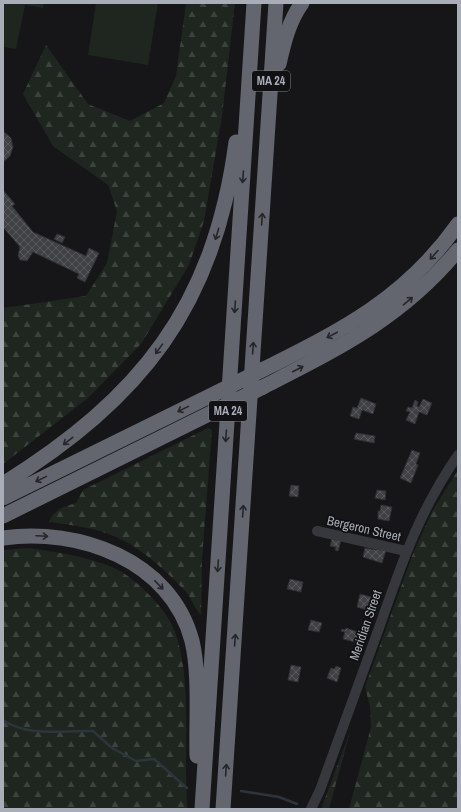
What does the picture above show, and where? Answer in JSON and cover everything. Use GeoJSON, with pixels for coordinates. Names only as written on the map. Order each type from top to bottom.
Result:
{"type":"FeatureCollection","features":[{"type":"Feature","properties":{"kind":"highway","name":"MA 24"},"geometry":{"type":"LineString","coordinates":[[223,809],[276,3]]}},
{"type":"Feature","properties":{"kind":"highway"},"geometry":{"type":"LineString","coordinates":[[266,158],[281,56],[290,26],[302,3]]}},
{"type":"Feature","properties":{"kind":"highway","name":"MA 24"},"geometry":{"type":"LineString","coordinates":[[202,809],[254,8]]}},
{"type":"Feature","properties":{"kind":"highway"},"geometry":{"type":"LineString","coordinates":[[3,484],[55,450],[112,402],[152,357],[189,301],[211,253],[224,211],[236,148],[254,8]]}},
{"type":"Feature","properties":{"kind":"highway"},"geometry":{"type":"LineString","coordinates":[[3,498],[264,369],[332,334],[371,311],[417,272],[437,251],[458,224]]}},
{"type":"Feature","properties":{"kind":"highway"},"geometry":{"type":"LineString","coordinates":[[3,516],[263,387],[340,347],[379,323],[421,290],[458,250]]}},
{"type":"Feature","properties":{"kind":"highway"},"geometry":{"type":"LineString","coordinates":[[3,538],[20,536],[50,537],[80,542],[109,551],[129,561],[148,574],[174,603],[188,630],[195,657],[198,809]]}},
{"type":"Feature","properties":{"kind":"street","name":"Meridian Street"},"geometry":{"type":"LineString","coordinates":[[311,809],[322,785],[417,524],[431,498],[458,455]]}},
{"type":"Feature","properties":{"kind":"street","name":"Bergeron Street"},"geometry":{"type":"LineString","coordinates":[[316,531],[406,551]]}},
{"type":"Feature","properties":{"kind":"green space"},"geometry":{"type":"Polygon","coordinates":[[[3,3],[44,3],[43,8],[25,5],[16,49],[3,47],[3,3]]]}},
{"type":"Feature","properties":{"kind":"green space"},"geometry":{"type":"Polygon","coordinates":[[[96,3],[158,3],[148,65],[88,55],[96,3]]]}},
{"type":"Feature","properties":{"kind":"green space"},"geometry":{"type":"Polygon","coordinates":[[[186,3],[235,3],[222,116],[204,221],[189,265],[141,344],[88,398],[3,464],[3,308],[86,296],[107,263],[117,211],[108,185],[53,146],[23,94],[46,45],[88,104],[130,121],[164,103],[176,76],[186,3]]]}},
{"type":"Feature","properties":{"kind":"green space"},"geometry":{"type":"Polygon","coordinates":[[[208,428],[212,430],[202,559],[201,615],[188,595],[178,584],[162,568],[135,547],[100,531],[49,522],[57,511],[76,503],[83,490],[208,428]]]}},
{"type":"Feature","properties":{"kind":"green space"},"geometry":{"type":"Polygon","coordinates":[[[458,470],[458,809],[349,809],[371,727],[370,706],[365,687],[414,551],[433,510],[458,470]]]}},
{"type":"Feature","properties":{"kind":"green space"},"geometry":{"type":"Polygon","coordinates":[[[28,548],[82,557],[114,568],[122,572],[147,592],[168,617],[178,641],[182,658],[186,696],[187,809],[3,809],[3,550],[28,548]]]}},
{"type":"Feature","properties":{"kind":"green space"},"geometry":{"type":"Polygon","coordinates":[[[350,732],[329,809],[321,809],[350,732]]]}},
{"type":"Feature","properties":{"kind":"building"},"geometry":{"type":"Polygon","coordinates":[[[3,131],[11,138],[13,147],[10,156],[3,162],[3,131]]]}},
{"type":"Feature","properties":{"kind":"building"},"geometry":{"type":"Polygon","coordinates":[[[3,190],[15,204],[12,206],[33,232],[86,256],[89,248],[99,253],[85,282],[77,278],[79,274],[33,252],[27,261],[20,260],[18,256],[20,247],[3,227],[3,190]]]}},
{"type":"Feature","properties":{"kind":"building"},"geometry":{"type":"Polygon","coordinates":[[[57,234],[65,237],[62,243],[54,239],[57,234]]]}},
{"type":"Feature","properties":{"kind":"building"},"geometry":{"type":"Polygon","coordinates":[[[361,398],[376,404],[373,414],[362,410],[359,419],[350,416],[353,407],[357,408],[361,398]]]}},
{"type":"Feature","properties":{"kind":"building"},"geometry":{"type":"Polygon","coordinates":[[[423,399],[432,403],[427,415],[419,412],[415,424],[406,420],[410,412],[406,411],[408,407],[412,408],[415,400],[418,402],[417,406],[419,407],[423,399]]]}},
{"type":"Feature","properties":{"kind":"building"},"geometry":{"type":"Polygon","coordinates":[[[356,433],[375,436],[374,443],[354,439],[356,433]]]}},
{"type":"Feature","properties":{"kind":"building"},"geometry":{"type":"Polygon","coordinates":[[[412,450],[420,453],[416,464],[418,465],[411,483],[400,478],[412,450]]]}},
{"type":"Feature","properties":{"kind":"building"},"geometry":{"type":"Polygon","coordinates":[[[291,485],[299,486],[298,497],[289,496],[291,485]]]}},
{"type":"Feature","properties":{"kind":"building"},"geometry":{"type":"Polygon","coordinates":[[[377,490],[386,491],[385,500],[375,498],[377,490]]]}},
{"type":"Feature","properties":{"kind":"building"},"geometry":{"type":"Polygon","coordinates":[[[381,505],[392,507],[389,521],[378,519],[378,511],[380,511],[381,505]]]}},
{"type":"Feature","properties":{"kind":"building"},"geometry":{"type":"Polygon","coordinates":[[[333,535],[342,537],[338,551],[335,550],[336,547],[330,546],[333,535]]]}},
{"type":"Feature","properties":{"kind":"building"},"geometry":{"type":"Polygon","coordinates":[[[365,548],[377,550],[378,548],[386,550],[382,563],[363,557],[365,548]]]}},
{"type":"Feature","properties":{"kind":"building"},"geometry":{"type":"Polygon","coordinates":[[[290,579],[303,582],[301,592],[287,589],[290,579]]]}},
{"type":"Feature","properties":{"kind":"building"},"geometry":{"type":"Polygon","coordinates":[[[360,594],[371,597],[367,610],[357,607],[360,594]]]}},
{"type":"Feature","properties":{"kind":"building"},"geometry":{"type":"Polygon","coordinates":[[[311,620],[322,623],[319,632],[308,630],[311,620]]]}},
{"type":"Feature","properties":{"kind":"building"},"geometry":{"type":"Polygon","coordinates":[[[346,628],[361,633],[359,643],[343,639],[345,632],[341,631],[342,629],[345,630],[346,628]]]}},
{"type":"Feature","properties":{"kind":"building"},"geometry":{"type":"Polygon","coordinates":[[[291,665],[301,667],[298,682],[288,680],[291,665]]]}},
{"type":"Feature","properties":{"kind":"building"},"geometry":{"type":"Polygon","coordinates":[[[336,666],[341,668],[337,682],[327,678],[331,668],[334,669],[336,666]]]}},
{"type":"Feature","properties":{"kind":"waterway"},"geometry":{"type":"LineString","coordinates":[[3,720],[13,726],[35,731],[93,731],[112,748],[136,761],[154,759],[187,788]]}},
{"type":"Feature","properties":{"kind":"waterway"},"geometry":{"type":"LineString","coordinates":[[241,791],[279,797],[297,804]]}}]}
